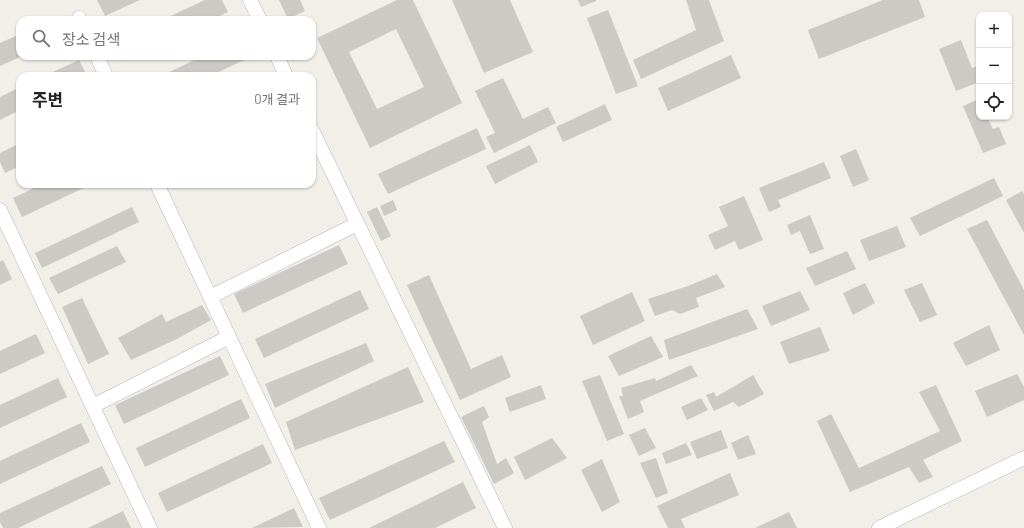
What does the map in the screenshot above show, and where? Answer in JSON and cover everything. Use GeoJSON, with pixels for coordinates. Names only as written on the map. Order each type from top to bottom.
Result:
{"type":"FeatureCollection","features":[{"type":"Feature","properties":{"kind":"street"},"geometry":{"type":"LineString","coordinates":[[250,0],[258,16]]}},
{"type":"Feature","properties":{"kind":"street"},"geometry":{"type":"LineString","coordinates":[[99,60],[104,72]]}},
{"type":"Feature","properties":{"kind":"street"},"geometry":{"type":"LineString","coordinates":[[279,60],[284,72]]}},
{"type":"Feature","properties":{"kind":"street"},"geometry":{"type":"LineString","coordinates":[[316,138],[505,528]]}},
{"type":"Feature","properties":{"kind":"street"},"geometry":{"type":"LineString","coordinates":[[159,188],[319,528]]}},
{"type":"Feature","properties":{"kind":"street"},"geometry":{"type":"LineString","coordinates":[[0,210],[150,528]]}},
{"type":"Feature","properties":{"kind":"street"},"geometry":{"type":"LineString","coordinates":[[210,296],[357,224]]}},
{"type":"Feature","properties":{"kind":"street"},"geometry":{"type":"LineString","coordinates":[[93,406],[229,337]]}},
{"type":"Feature","properties":{"kind":"street"},"geometry":{"type":"LineString","coordinates":[[879,528],[1024,458]]}},
{"type":"Feature","properties":{"kind":"building"},"geometry":{"type":"Polygon","coordinates":[[[97,0],[140,0],[105,16],[97,0]]]}},
{"type":"Feature","properties":{"kind":"building"},"geometry":{"type":"Polygon","coordinates":[[[205,0],[222,0],[228,12],[220,16],[171,16],[205,0]]]}},
{"type":"Feature","properties":{"kind":"building"},"geometry":{"type":"Polygon","coordinates":[[[279,0],[300,0],[305,11],[294,16],[287,16],[279,0]]]}},
{"type":"Feature","properties":{"kind":"building"},"geometry":{"type":"Polygon","coordinates":[[[397,0],[413,0],[462,103],[370,148],[317,38],[397,0]],[[396,29],[349,52],[377,109],[424,87],[396,29]]]}},
{"type":"Feature","properties":{"kind":"building"},"geometry":{"type":"Polygon","coordinates":[[[452,0],[510,0],[533,52],[484,73],[452,0]]]}},
{"type":"Feature","properties":{"kind":"building"},"geometry":{"type":"Polygon","coordinates":[[[578,0],[596,0],[596,1],[581,7],[578,0]]]}},
{"type":"Feature","properties":{"kind":"building"},"geometry":{"type":"Polygon","coordinates":[[[686,0],[709,0],[724,41],[641,79],[633,60],[696,30],[686,0]]]}},
{"type":"Feature","properties":{"kind":"building"},"geometry":{"type":"Polygon","coordinates":[[[883,0],[919,0],[925,17],[819,59],[808,30],[883,0]]]}},
{"type":"Feature","properties":{"kind":"building"},"geometry":{"type":"Polygon","coordinates":[[[608,10],[638,86],[616,94],[587,18],[608,10]]]}},
{"type":"Feature","properties":{"kind":"building"},"geometry":{"type":"Polygon","coordinates":[[[16,36],[16,59],[0,66],[0,43],[16,36]]]}},
{"type":"Feature","properties":{"kind":"building"},"geometry":{"type":"Polygon","coordinates":[[[961,40],[972,68],[976,66],[976,83],[956,91],[939,49],[961,40]]]}},
{"type":"Feature","properties":{"kind":"building"},"geometry":{"type":"Polygon","coordinates":[[[731,55],[741,78],[668,111],[658,88],[731,55]]]}},
{"type":"Feature","properties":{"kind":"building"},"geometry":{"type":"Polygon","coordinates":[[[79,60],[85,72],[53,72],[79,60]]]}},
{"type":"Feature","properties":{"kind":"building"},"geometry":{"type":"Polygon","coordinates":[[[195,60],[244,60],[219,72],[169,72],[195,60]]]}},
{"type":"Feature","properties":{"kind":"building"},"geometry":{"type":"Polygon","coordinates":[[[503,78],[523,119],[548,107],[556,123],[494,153],[486,137],[495,133],[475,91],[503,78]]]}},
{"type":"Feature","properties":{"kind":"building"},"geometry":{"type":"Polygon","coordinates":[[[16,89],[16,112],[0,120],[0,97],[16,89]]]}},
{"type":"Feature","properties":{"kind":"building"},"geometry":{"type":"Polygon","coordinates":[[[976,100],[976,120],[988,120],[993,129],[999,127],[1006,144],[983,153],[963,106],[976,100]]]}},
{"type":"Feature","properties":{"kind":"building"},"geometry":{"type":"Polygon","coordinates":[[[605,104],[612,120],[563,142],[556,127],[605,104]]]}},
{"type":"Feature","properties":{"kind":"building"},"geometry":{"type":"Polygon","coordinates":[[[477,128],[486,149],[388,194],[378,174],[477,128]]]}},
{"type":"Feature","properties":{"kind":"building"},"geometry":{"type":"Polygon","coordinates":[[[16,145],[16,168],[5,173],[0,162],[0,153],[16,145]]]}},
{"type":"Feature","properties":{"kind":"building"},"geometry":{"type":"Polygon","coordinates":[[[530,145],[538,162],[495,184],[486,166],[530,145]]]}},
{"type":"Feature","properties":{"kind":"building"},"geometry":{"type":"Polygon","coordinates":[[[856,149],[869,180],[853,187],[840,156],[856,149]]]}},
{"type":"Feature","properties":{"kind":"building"},"geometry":{"type":"Polygon","coordinates":[[[824,162],[831,178],[778,200],[781,207],[769,212],[759,188],[824,162]]]}},
{"type":"Feature","properties":{"kind":"building"},"geometry":{"type":"Polygon","coordinates":[[[994,178],[1003,196],[920,236],[910,218],[994,178]]]}},
{"type":"Feature","properties":{"kind":"building"},"geometry":{"type":"Polygon","coordinates":[[[34,188],[84,188],[22,217],[13,198],[34,188]]]}},
{"type":"Feature","properties":{"kind":"building"},"geometry":{"type":"Polygon","coordinates":[[[1022,191],[1024,194],[1024,233],[1006,200],[1022,191]]]}},
{"type":"Feature","properties":{"kind":"building"},"geometry":{"type":"Polygon","coordinates":[[[744,196],[763,240],[739,250],[735,241],[715,250],[708,235],[728,226],[719,207],[744,196]]]}},
{"type":"Feature","properties":{"kind":"building"},"geometry":{"type":"Polygon","coordinates":[[[393,200],[397,210],[384,216],[380,206],[393,200]]]}},
{"type":"Feature","properties":{"kind":"building"},"geometry":{"type":"Polygon","coordinates":[[[132,207],[139,222],[42,268],[35,253],[132,207]]]}},
{"type":"Feature","properties":{"kind":"building"},"geometry":{"type":"Polygon","coordinates":[[[377,207],[391,236],[381,241],[367,212],[377,207]]]}},
{"type":"Feature","properties":{"kind":"building"},"geometry":{"type":"Polygon","coordinates":[[[810,215],[824,249],[810,254],[800,231],[791,235],[787,225],[810,215]]]}},
{"type":"Feature","properties":{"kind":"building"},"geometry":{"type":"Polygon","coordinates":[[[987,220],[1024,290],[1024,335],[967,229],[987,220]]]}},
{"type":"Feature","properties":{"kind":"building"},"geometry":{"type":"Polygon","coordinates":[[[897,226],[906,247],[869,261],[860,240],[897,226]]]}},
{"type":"Feature","properties":{"kind":"building"},"geometry":{"type":"Polygon","coordinates":[[[339,245],[348,264],[243,313],[234,294],[339,245]]]}},
{"type":"Feature","properties":{"kind":"building"},"geometry":{"type":"Polygon","coordinates":[[[117,246],[126,262],[58,294],[49,278],[117,246]]]}},
{"type":"Feature","properties":{"kind":"building"},"geometry":{"type":"Polygon","coordinates":[[[847,251],[856,269],[815,286],[806,268],[847,251]]]}},
{"type":"Feature","properties":{"kind":"building"},"geometry":{"type":"Polygon","coordinates":[[[3,260],[12,279],[0,285],[0,262],[3,260]]]}},
{"type":"Feature","properties":{"kind":"building"},"geometry":{"type":"Polygon","coordinates":[[[717,274],[725,287],[696,298],[699,307],[680,314],[672,310],[655,316],[648,299],[688,286],[717,274]]]}},
{"type":"Feature","properties":{"kind":"building"},"geometry":{"type":"Polygon","coordinates":[[[429,275],[471,369],[502,355],[511,377],[460,400],[407,285],[429,275]]]}},
{"type":"Feature","properties":{"kind":"building"},"geometry":{"type":"Polygon","coordinates":[[[865,283],[875,303],[853,315],[843,293],[865,283]]]}},
{"type":"Feature","properties":{"kind":"building"},"geometry":{"type":"Polygon","coordinates":[[[922,283],[937,315],[920,322],[904,290],[922,283]]]}},
{"type":"Feature","properties":{"kind":"building"},"geometry":{"type":"Polygon","coordinates":[[[360,290],[369,309],[264,358],[255,339],[360,290]]]}},
{"type":"Feature","properties":{"kind":"building"},"geometry":{"type":"Polygon","coordinates":[[[800,291],[810,310],[771,326],[762,306],[800,291]]]}},
{"type":"Feature","properties":{"kind":"building"},"geometry":{"type":"Polygon","coordinates":[[[632,292],[645,321],[593,345],[580,316],[632,292]]]}},
{"type":"Feature","properties":{"kind":"building"},"geometry":{"type":"Polygon","coordinates":[[[82,298],[109,354],[88,364],[62,307],[82,298]]]}},
{"type":"Feature","properties":{"kind":"building"},"geometry":{"type":"Polygon","coordinates":[[[202,305],[211,320],[177,339],[131,360],[118,338],[162,314],[166,322],[202,305]]]}},
{"type":"Feature","properties":{"kind":"building"},"geometry":{"type":"Polygon","coordinates":[[[747,309],[758,329],[669,360],[664,340],[747,309]]]}},
{"type":"Feature","properties":{"kind":"building"},"geometry":{"type":"Polygon","coordinates":[[[989,325],[1000,350],[966,366],[953,343],[989,325]]]}},
{"type":"Feature","properties":{"kind":"building"},"geometry":{"type":"Polygon","coordinates":[[[820,327],[830,351],[789,364],[780,342],[820,327]]]}},
{"type":"Feature","properties":{"kind":"building"},"geometry":{"type":"Polygon","coordinates":[[[36,334],[45,353],[0,374],[0,351],[36,334]]]}},
{"type":"Feature","properties":{"kind":"building"},"geometry":{"type":"Polygon","coordinates":[[[651,336],[663,357],[619,376],[608,356],[651,336]]]}},
{"type":"Feature","properties":{"kind":"building"},"geometry":{"type":"Polygon","coordinates":[[[366,343],[374,361],[275,408],[265,384],[366,343]]]}},
{"type":"Feature","properties":{"kind":"building"},"geometry":{"type":"Polygon","coordinates":[[[220,356],[229,375],[124,424],[115,405],[220,356]]]}},
{"type":"Feature","properties":{"kind":"building"},"geometry":{"type":"Polygon","coordinates":[[[691,365],[698,376],[640,401],[644,412],[628,419],[619,396],[623,396],[621,388],[655,378],[656,381],[691,365]]]}},
{"type":"Feature","properties":{"kind":"building"},"geometry":{"type":"Polygon","coordinates":[[[408,367],[424,402],[295,450],[286,422],[408,367]]]}},
{"type":"Feature","properties":{"kind":"building"},"geometry":{"type":"Polygon","coordinates":[[[1017,374],[1024,387],[1024,400],[987,417],[975,391],[1017,374]]]}},
{"type":"Feature","properties":{"kind":"building"},"geometry":{"type":"Polygon","coordinates":[[[600,375],[624,434],[607,441],[582,381],[600,375]]]}},
{"type":"Feature","properties":{"kind":"building"},"geometry":{"type":"Polygon","coordinates":[[[753,375],[764,394],[739,407],[733,402],[714,411],[706,395],[714,392],[716,397],[753,375]]]}},
{"type":"Feature","properties":{"kind":"building"},"geometry":{"type":"Polygon","coordinates":[[[58,378],[67,397],[0,428],[0,405],[58,378]]]}},
{"type":"Feature","properties":{"kind":"building"},"geometry":{"type":"Polygon","coordinates":[[[541,385],[546,399],[510,412],[505,398],[541,385]]]}},
{"type":"Feature","properties":{"kind":"building"},"geometry":{"type":"Polygon","coordinates":[[[936,385],[962,441],[923,460],[933,477],[919,483],[909,467],[850,492],[817,421],[831,414],[859,468],[940,431],[919,392],[936,385]]]}},
{"type":"Feature","properties":{"kind":"building"},"geometry":{"type":"Polygon","coordinates":[[[701,398],[708,410],[687,420],[681,407],[701,398]]]}},
{"type":"Feature","properties":{"kind":"building"},"geometry":{"type":"Polygon","coordinates":[[[241,399],[250,418],[145,467],[136,448],[241,399]]]}},
{"type":"Feature","properties":{"kind":"building"},"geometry":{"type":"Polygon","coordinates":[[[484,406],[489,417],[482,422],[497,464],[506,458],[514,473],[494,484],[461,417],[484,406]]]}},
{"type":"Feature","properties":{"kind":"building"},"geometry":{"type":"Polygon","coordinates":[[[81,423],[90,442],[0,484],[0,461],[81,423]]]}},
{"type":"Feature","properties":{"kind":"building"},"geometry":{"type":"Polygon","coordinates":[[[645,428],[656,448],[639,456],[629,435],[645,428]]]}},
{"type":"Feature","properties":{"kind":"building"},"geometry":{"type":"Polygon","coordinates":[[[721,430],[728,448],[697,459],[690,442],[721,430]]]}},
{"type":"Feature","properties":{"kind":"building"},"geometry":{"type":"Polygon","coordinates":[[[748,435],[756,454],[738,460],[731,443],[748,435]]]}},
{"type":"Feature","properties":{"kind":"building"},"geometry":{"type":"Polygon","coordinates":[[[552,438],[567,458],[525,480],[514,457],[552,438]]]}},
{"type":"Feature","properties":{"kind":"building"},"geometry":{"type":"Polygon","coordinates":[[[444,441],[455,462],[330,520],[319,498],[444,441]]]}},
{"type":"Feature","properties":{"kind":"building"},"geometry":{"type":"Polygon","coordinates":[[[686,443],[692,455],[666,464],[662,453],[686,443]]]}},
{"type":"Feature","properties":{"kind":"building"},"geometry":{"type":"Polygon","coordinates":[[[263,444],[272,463],[167,512],[158,493],[263,444]]]}},
{"type":"Feature","properties":{"kind":"building"},"geometry":{"type":"Polygon","coordinates":[[[656,458],[668,493],[656,498],[640,463],[656,458]]]}},
{"type":"Feature","properties":{"kind":"building"},"geometry":{"type":"Polygon","coordinates":[[[602,459],[620,502],[602,512],[581,470],[602,459]]]}},
{"type":"Feature","properties":{"kind":"building"},"geometry":{"type":"Polygon","coordinates":[[[102,466],[111,484],[18,528],[3,528],[0,522],[0,513],[102,466]]]}},
{"type":"Feature","properties":{"kind":"building"},"geometry":{"type":"Polygon","coordinates":[[[730,473],[739,495],[681,519],[685,528],[668,528],[657,506],[730,473]]]}},
{"type":"Feature","properties":{"kind":"building"},"geometry":{"type":"Polygon","coordinates":[[[463,482],[476,508],[435,528],[369,528],[463,482]]]}},
{"type":"Feature","properties":{"kind":"building"},"geometry":{"type":"Polygon","coordinates":[[[294,508],[303,527],[252,528],[294,508]]]}},
{"type":"Feature","properties":{"kind":"building"},"geometry":{"type":"Polygon","coordinates":[[[123,511],[131,528],[88,528],[123,511]]]}},
{"type":"Feature","properties":{"kind":"building"},"geometry":{"type":"Polygon","coordinates":[[[789,512],[797,528],[755,528],[789,512]]]}}]}
